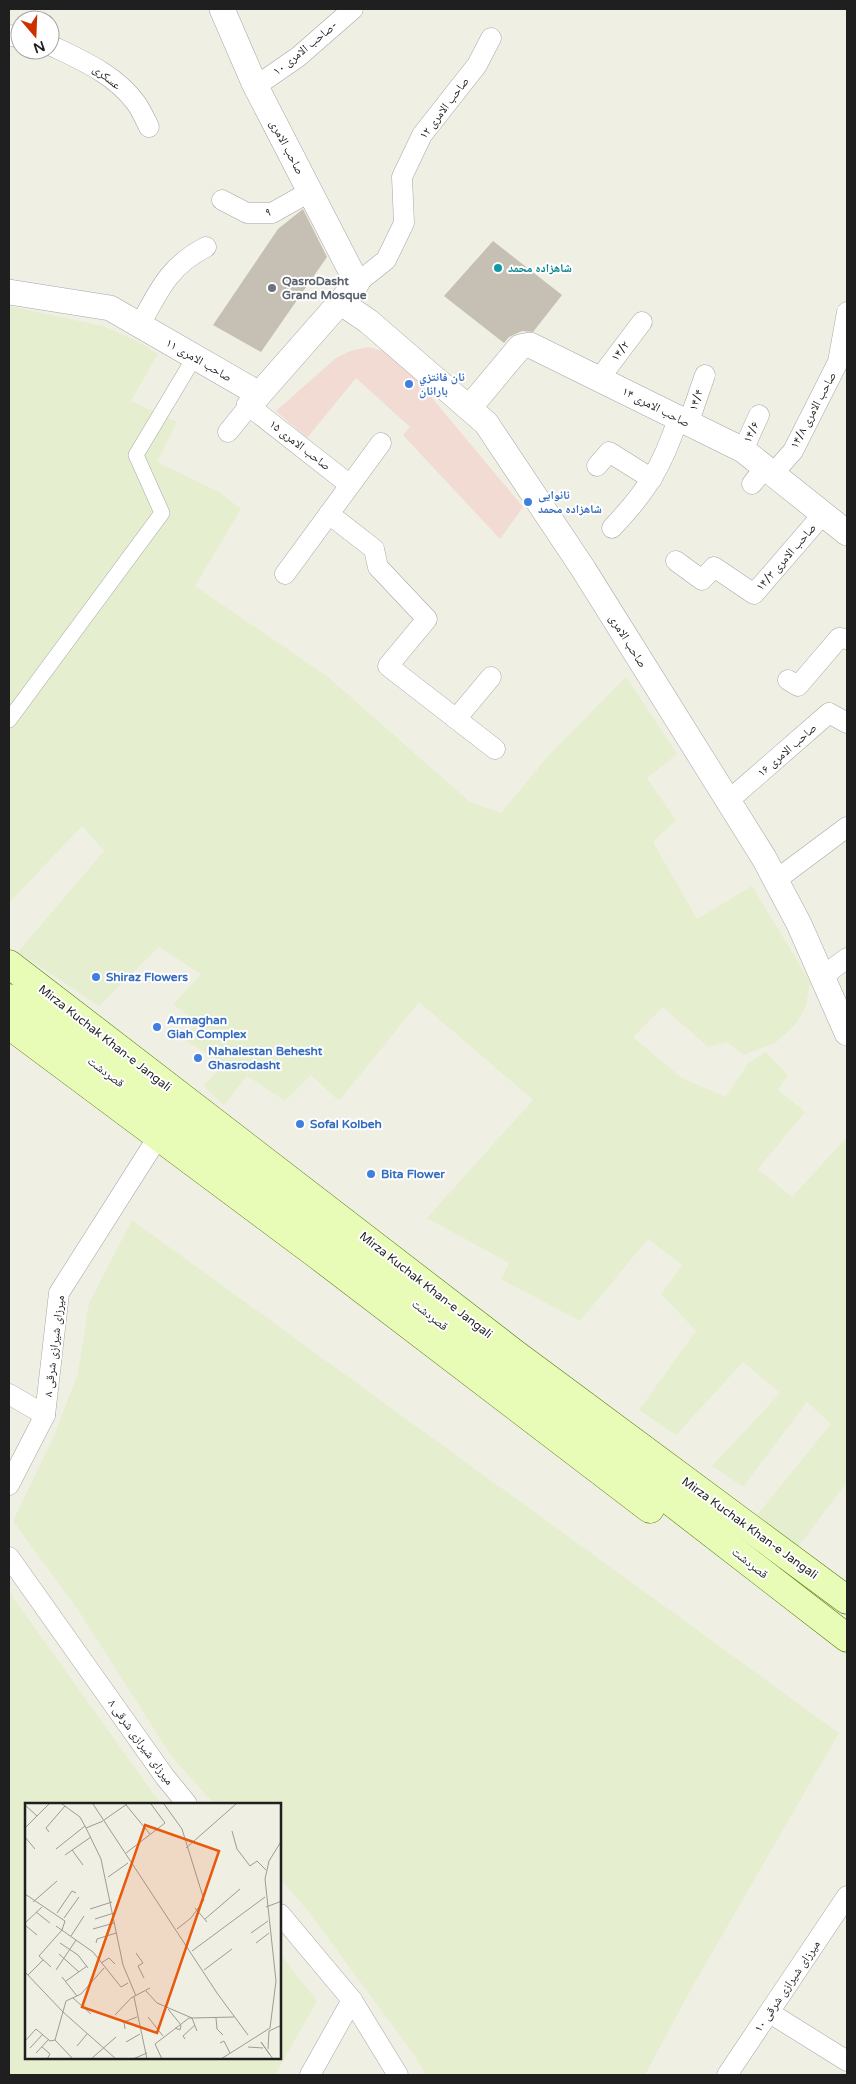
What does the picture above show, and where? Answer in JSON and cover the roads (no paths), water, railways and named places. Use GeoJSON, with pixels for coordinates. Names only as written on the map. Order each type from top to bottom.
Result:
{"type":"FeatureCollection","features":[{"type":"Feature","properties":{"kind":"main road","name":"Mirza Kuchak Khan-e Jangali"},"geometry":{"type":"LineString","coordinates":[[9,964],[339,1232],[514,1353],[847,1600]]}},
{"type":"Feature","properties":{"kind":"main road","name":"قصردشت"},"geometry":{"type":"LineString","coordinates":[[14,1022],[339,1232],[847,1638]]}},
{"type":"Feature","properties":{"kind":"main road","name":"قصردشت"},"geometry":{"type":"LineString","coordinates":[[14,1022],[158,1137],[320,1257],[847,1658]]}},
{"type":"Feature","properties":{"kind":"street","name":"صاحب الامری"},"geometry":{"type":"LineString","coordinates":[[222,9],[256,86],[357,283]]}},
{"type":"Feature","properties":{"kind":"street","name":"۱۰ صاحب الامری-"},"geometry":{"type":"LineString","coordinates":[[256,86],[298,57],[353,9]]}},
{"type":"Feature","properties":{"kind":"street","name":"۱۲ صاحب الامری"},"geometry":{"type":"LineString","coordinates":[[357,283],[386,260],[404,223],[402,177],[422,134],[476,65],[491,38]]}},
{"type":"Feature","properties":{"kind":"street","name":"عسکری"},"geometry":{"type":"LineString","coordinates":[[60,50],[85,61],[112,78],[136,103],[149,127]]}},
{"type":"Feature","properties":{"kind":"street","name":"۹"},"geometry":{"type":"LineString","coordinates":[[222,200],[246,213],[272,213],[311,191]]}},
{"type":"Feature","properties":{"kind":"street"},"geometry":{"type":"LineString","coordinates":[[140,326],[172,272],[188,256],[206,247]]}},
{"type":"Feature","properties":{"kind":"street"},"geometry":{"type":"LineString","coordinates":[[228,432],[357,283]]}},
{"type":"Feature","properties":{"kind":"street","name":"۱۱ صاحب الامری"},"geometry":{"type":"LineString","coordinates":[[9,292],[110,308],[194,358],[254,400]]}},
{"type":"Feature","properties":{"kind":"street","name":"صاحب الامری"},"geometry":{"type":"LineString","coordinates":[[340,302],[368,321],[486,423],[584,570],[776,880],[799,924],[847,1033]]}},
{"type":"Feature","properties":{"kind":"street","name":"صاحب الامری ۱۴/۸"},"geometry":{"type":"LineString","coordinates":[[762,474],[778,468],[793,450],[838,362],[847,312]]}},
{"type":"Feature","properties":{"kind":"street","name":"۱۴/۲"},"geometry":{"type":"LineString","coordinates":[[599,379],[642,322]]}},
{"type":"Feature","properties":{"kind":"street","name":"۱۴ صاحب الامری"},"geometry":{"type":"LineString","coordinates":[[469,408],[520,347],[530,345],[743,450],[762,474],[823,514],[847,533]]}},
{"type":"Feature","properties":{"kind":"street"},"geometry":{"type":"LineString","coordinates":[[9,720],[162,513],[136,455],[194,358]]}},
{"type":"Feature","properties":{"kind":"street","name":"۱۴/۴"},"geometry":{"type":"LineString","coordinates":[[612,528],[634,506],[652,480],[705,375]]}},
{"type":"Feature","properties":{"kind":"street","name":"۱۵ صاحب الامری"},"geometry":{"type":"LineString","coordinates":[[254,400],[350,485]]}},
{"type":"Feature","properties":{"kind":"street","name":"۱۴/۶"},"geometry":{"type":"LineString","coordinates":[[743,450],[759,415]]}},
{"type":"Feature","properties":{"kind":"street"},"geometry":{"type":"LineString","coordinates":[[285,574],[381,443]]}},
{"type":"Feature","properties":{"kind":"street"},"geometry":{"type":"LineString","coordinates":[[597,466],[609,452],[652,480]]}},
{"type":"Feature","properties":{"kind":"street"},"geometry":{"type":"LineString","coordinates":[[329,514],[374,549],[378,567],[427,620],[388,666],[495,749]]}},
{"type":"Feature","properties":{"kind":"street","name":"۱۴/۳ صاحب الامری"},"geometry":{"type":"LineString","coordinates":[[676,560],[702,580],[714,567],[754,594],[823,514]]}},
{"type":"Feature","properties":{"kind":"street"},"geometry":{"type":"LineString","coordinates":[[788,680],[798,686],[844,641]]}},
{"type":"Feature","properties":{"kind":"street"},"geometry":{"type":"LineString","coordinates":[[456,719],[491,677]]}},
{"type":"Feature","properties":{"kind":"street","name":"۱۶ صاحب الامری"},"geometry":{"type":"LineString","coordinates":[[728,801],[829,713],[847,723]]}},
{"type":"Feature","properties":{"kind":"street"},"geometry":{"type":"LineString","coordinates":[[776,880],[847,827]]}},
{"type":"Feature","properties":{"kind":"street"},"geometry":{"type":"LineString","coordinates":[[822,977],[847,958]]}},
{"type":"Feature","properties":{"kind":"street","name":"۸ میرزای شیرازی شرقی"},"geometry":{"type":"LineString","coordinates":[[9,1485],[45,1415],[59,1293],[158,1137]]}},
{"type":"Feature","properties":{"kind":"street"},"geometry":{"type":"LineString","coordinates":[[9,1394],[45,1415]]}},
{"type":"Feature","properties":{"kind":"street","name":"۸ میرزای شیرازی شرقی"},"geometry":{"type":"LineString","coordinates":[[9,1557],[165,1777],[186,1803]]}},
{"type":"Feature","properties":{"kind":"street","name":"۱۰ میرزای شیرازی شرقی"},"geometry":{"type":"LineString","coordinates":[[727,2075],[847,1896]]}},
{"type":"Feature","properties":{"kind":"street"},"geometry":{"type":"LineString","coordinates":[[281,1915],[352,2000],[398,2075]]}},
{"type":"Feature","properties":{"kind":"street"},"geometry":{"type":"LineString","coordinates":[[310,2075],[352,2000]]}},
{"type":"Feature","properties":{"kind":"street"},"geometry":{"type":"LineString","coordinates":[[770,2013],[847,2061]]}},
{"type":"Feature","properties":{"kind":"place","name":"شاهزاده محمد"},"geometry":{"type":"Point","coordinates":[498,268]}},
{"type":"Feature","properties":{"kind":"place","name":"QasroDasht Grand Mosque"},"geometry":{"type":"Point","coordinates":[272,288]}},
{"type":"Feature","properties":{"kind":"place","name":"نان فانتزي بارانان"},"geometry":{"type":"Point","coordinates":[409,384]}},
{"type":"Feature","properties":{"kind":"place","name":"نانوایی شاهزاده محمد"},"geometry":{"type":"Point","coordinates":[528,502]}},
{"type":"Feature","properties":{"kind":"place","name":"Shiraz Flowers"},"geometry":{"type":"Point","coordinates":[96,977]}},
{"type":"Feature","properties":{"kind":"place","name":"Armaghan Giah Complex"},"geometry":{"type":"Point","coordinates":[157,1027]}},
{"type":"Feature","properties":{"kind":"place","name":"Nahalestan Behesht Ghasrodasht"},"geometry":{"type":"Point","coordinates":[198,1058]}},
{"type":"Feature","properties":{"kind":"place","name":"Sofal Kolbeh"},"geometry":{"type":"Point","coordinates":[300,1124]}},
{"type":"Feature","properties":{"kind":"place","name":"Bita Flower"},"geometry":{"type":"Point","coordinates":[371,1174]}}]}
